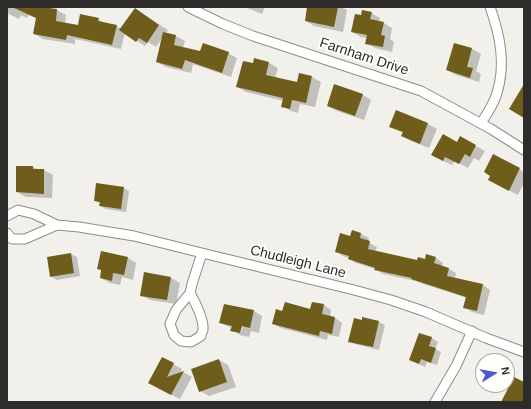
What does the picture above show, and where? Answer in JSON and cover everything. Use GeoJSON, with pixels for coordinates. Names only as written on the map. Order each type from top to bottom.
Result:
{"type":"FeatureCollection","features":[{"type":"Feature","properties":{"kind":"street","name":"Farnham Drive"},"geometry":{"type":"LineString","coordinates":[[188,7],[223,24],[253,36],[421,91],[481,123],[524,150]]}},
{"type":"Feature","properties":{"kind":"street"},"geometry":{"type":"LineString","coordinates":[[481,123],[489,111],[497,94],[502,70],[500,42],[490,7]]}},
{"type":"Feature","properties":{"kind":"street","name":"Chudleigh Lane"},"geometry":{"type":"LineString","coordinates":[[7,216],[18,210],[34,214],[57,225],[134,236],[347,288],[391,300],[426,312],[486,338],[524,352]]}},
{"type":"Feature","properties":{"kind":"street","name":"Chudleigh Lane"},"geometry":{"type":"LineString","coordinates":[[7,233],[12,239],[26,239],[57,225]]}},
{"type":"Feature","properties":{"kind":"street"},"geometry":{"type":"LineString","coordinates":[[190,293],[196,303],[203,329],[201,336],[191,342],[181,341],[174,335],[170,324],[176,310],[190,293],[202,253]]}},
{"type":"Feature","properties":{"kind":"street"},"geometry":{"type":"LineString","coordinates":[[435,402],[456,366],[472,331]]}},
{"type":"Feature","properties":{"kind":"building"},"geometry":{"type":"Polygon","coordinates":[[[12,7],[42,7],[57,9],[56,21],[78,25],[80,14],[99,18],[98,21],[117,25],[112,45],[67,35],[66,40],[33,34],[36,18],[12,7]]]}},
{"type":"Feature","properties":{"kind":"building"},"geometry":{"type":"Polygon","coordinates":[[[307,7],[338,7],[334,27],[305,21],[307,7]]]}},
{"type":"Feature","properties":{"kind":"building"},"geometry":{"type":"Polygon","coordinates":[[[135,8],[159,25],[147,43],[139,38],[136,42],[119,30],[135,8]]]}},
{"type":"Feature","properties":{"kind":"building"},"geometry":{"type":"Polygon","coordinates":[[[362,10],[372,12],[370,19],[384,22],[381,35],[385,36],[383,47],[365,44],[367,35],[351,32],[355,14],[361,15],[362,10]]]}},
{"type":"Feature","properties":{"kind":"building"},"geometry":{"type":"Polygon","coordinates":[[[163,32],[176,35],[174,45],[200,51],[203,43],[229,52],[222,73],[185,60],[182,69],[156,62],[163,32]]]}},
{"type":"Feature","properties":{"kind":"building"},"geometry":{"type":"Polygon","coordinates":[[[454,43],[472,48],[467,67],[473,68],[470,78],[446,70],[454,43]]]}},
{"type":"Feature","properties":{"kind":"building"},"geometry":{"type":"Polygon","coordinates":[[[254,58],[269,62],[266,75],[297,82],[299,73],[312,76],[306,103],[292,100],[290,109],[281,107],[283,98],[236,87],[243,61],[253,63],[254,58]]]}},
{"type":"Feature","properties":{"kind":"building"},"geometry":{"type":"Polygon","coordinates":[[[334,84],[363,94],[355,116],[327,106],[334,84]]]}},
{"type":"Feature","properties":{"kind":"building"},"geometry":{"type":"Polygon","coordinates":[[[524,84],[524,118],[509,109],[524,84]]]}},
{"type":"Feature","properties":{"kind":"building"},"geometry":{"type":"Polygon","coordinates":[[[396,110],[428,123],[420,144],[401,136],[403,132],[389,127],[396,110]]]}},
{"type":"Feature","properties":{"kind":"building"},"geometry":{"type":"Polygon","coordinates":[[[443,134],[457,142],[460,136],[476,145],[470,157],[465,154],[459,164],[445,157],[443,161],[431,155],[443,134]]]}},
{"type":"Feature","properties":{"kind":"building"},"geometry":{"type":"Polygon","coordinates":[[[493,154],[520,168],[509,191],[488,180],[490,176],[484,172],[493,154]]]}},
{"type":"Feature","properties":{"kind":"building"},"geometry":{"type":"Polygon","coordinates":[[[16,166],[33,166],[33,169],[44,169],[44,194],[16,192],[16,166]]]}},
{"type":"Feature","properties":{"kind":"building"},"geometry":{"type":"Polygon","coordinates":[[[96,183],[124,187],[121,209],[99,206],[100,202],[94,201],[96,183]]]}},
{"type":"Feature","properties":{"kind":"building"},"geometry":{"type":"Polygon","coordinates":[[[352,230],[361,233],[360,238],[370,241],[368,249],[417,260],[418,257],[425,259],[426,254],[436,257],[434,263],[449,268],[447,276],[483,284],[477,311],[463,308],[466,297],[411,279],[412,278],[374,270],[375,268],[348,259],[349,256],[335,252],[340,233],[350,236],[352,230]]]}},
{"type":"Feature","properties":{"kind":"building"},"geometry":{"type":"Polygon","coordinates":[[[101,251],[128,257],[124,275],[113,273],[112,281],[100,278],[101,270],[97,269],[101,251]]]}},
{"type":"Feature","properties":{"kind":"building"},"geometry":{"type":"Polygon","coordinates":[[[71,253],[74,273],[50,277],[47,257],[71,253]]]}},
{"type":"Feature","properties":{"kind":"building"},"geometry":{"type":"Polygon","coordinates":[[[144,272],[171,277],[167,300],[140,296],[144,272]]]}},
{"type":"Feature","properties":{"kind":"building"},"geometry":{"type":"Polygon","coordinates":[[[285,302],[310,309],[312,302],[324,304],[322,314],[335,317],[332,334],[320,331],[319,336],[272,324],[276,309],[282,311],[285,302]]]}},
{"type":"Feature","properties":{"kind":"building"},"geometry":{"type":"Polygon","coordinates":[[[224,304],[254,310],[250,328],[242,326],[240,333],[230,331],[232,326],[219,323],[224,304]]]}},
{"type":"Feature","properties":{"kind":"building"},"geometry":{"type":"Polygon","coordinates":[[[362,317],[379,321],[373,347],[348,342],[354,318],[362,320],[362,317]]]}},
{"type":"Feature","properties":{"kind":"building"},"geometry":{"type":"Polygon","coordinates":[[[419,333],[432,337],[429,346],[436,348],[431,363],[421,359],[419,364],[409,360],[419,333]]]}},
{"type":"Feature","properties":{"kind":"building"},"geometry":{"type":"Polygon","coordinates":[[[162,357],[174,363],[167,377],[184,371],[171,395],[148,383],[162,357]]]}},
{"type":"Feature","properties":{"kind":"building"},"geometry":{"type":"Polygon","coordinates":[[[219,359],[227,382],[199,392],[191,369],[219,359]]]}},
{"type":"Feature","properties":{"kind":"building"},"geometry":{"type":"Polygon","coordinates":[[[515,378],[524,382],[524,402],[501,402],[506,393],[515,393],[515,378]]]}}]}
